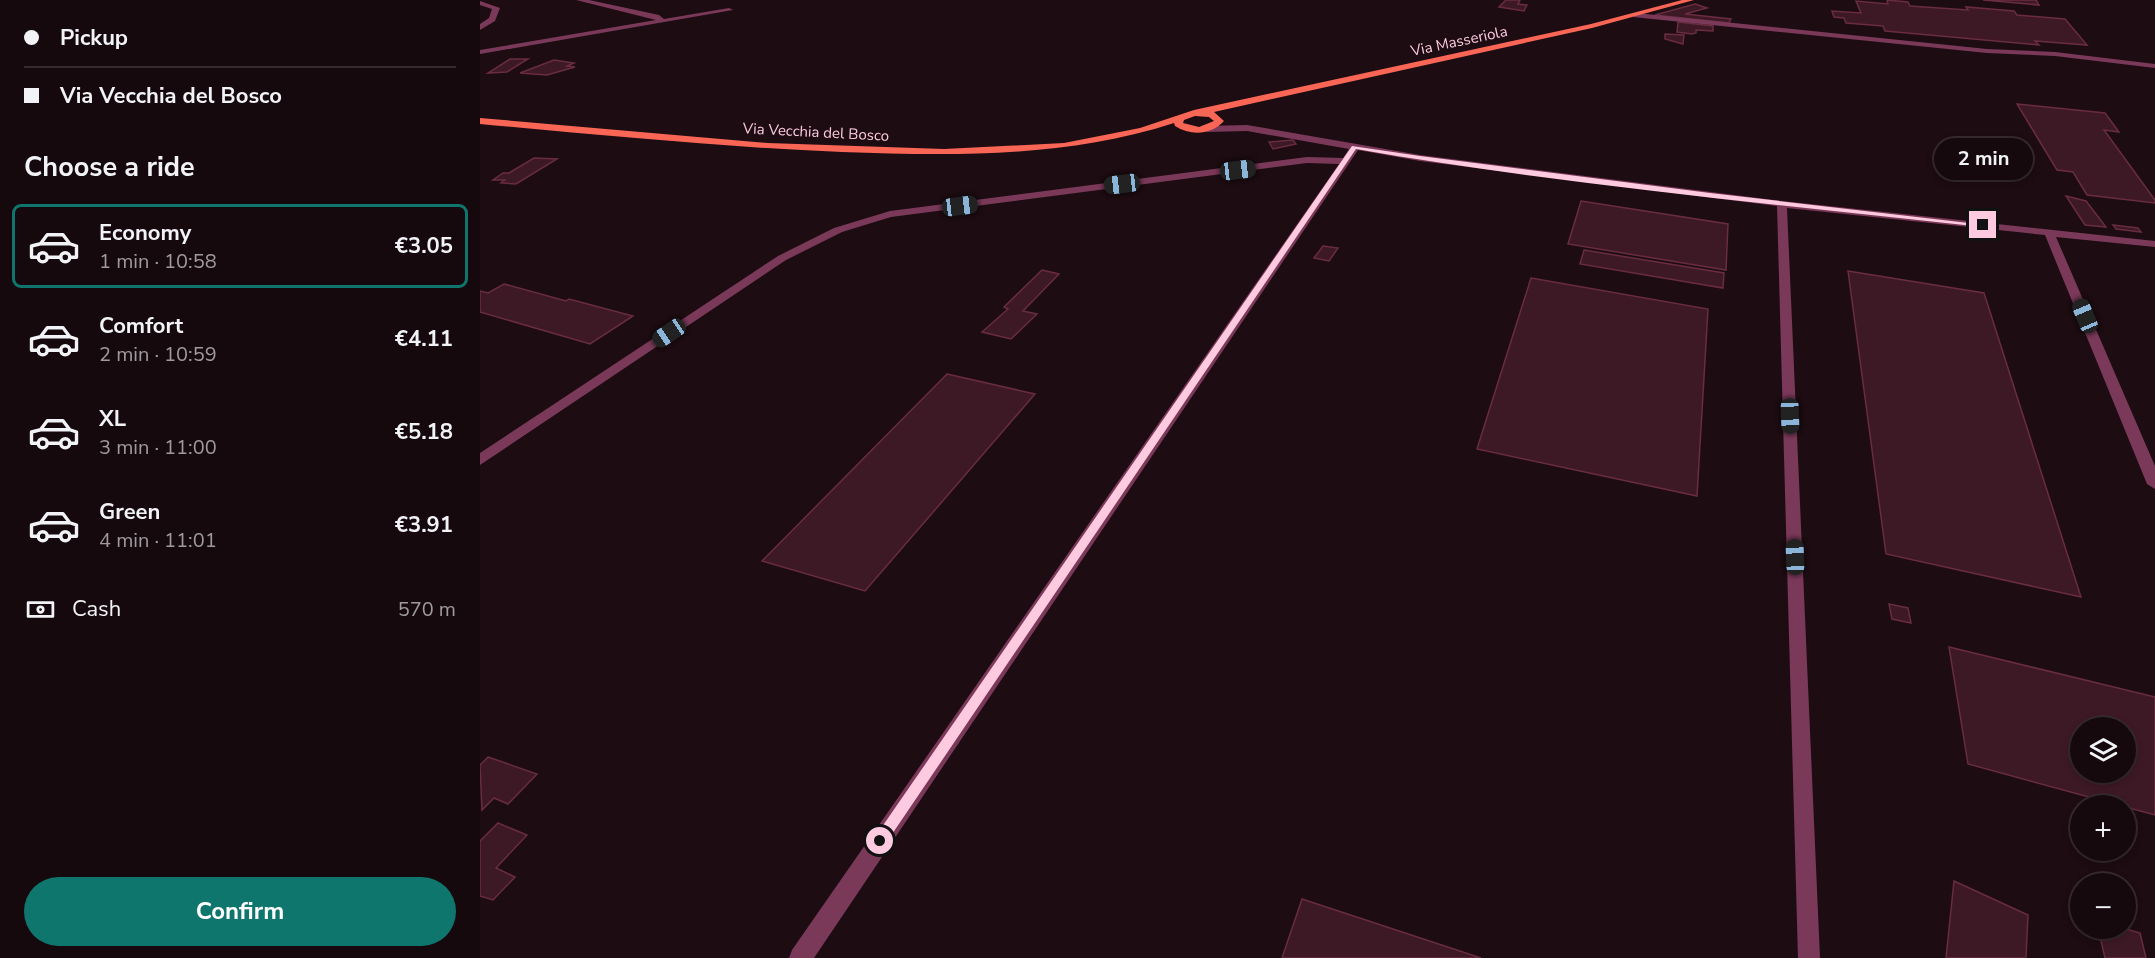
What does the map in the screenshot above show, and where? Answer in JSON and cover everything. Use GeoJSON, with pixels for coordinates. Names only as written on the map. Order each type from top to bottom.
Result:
{"type":"FeatureCollection","features":[{"type":"Feature","properties":{"kind":"main road","name":"Via Masseriola"},"geometry":{"type":"LineString","coordinates":[[1150,129],[1200,112],[1234,106],[1271,95],[1636,15],[1690,0]]}},
{"type":"Feature","properties":{"kind":"main road"},"geometry":{"type":"LineString","coordinates":[[1150,129],[1207,129],[1217,124],[1219,119],[1234,106]]}},
{"type":"Feature","properties":{"kind":"main road"},"geometry":{"type":"LineString","coordinates":[[1200,112],[1212,114],[1219,119]]}},
{"type":"Feature","properties":{"kind":"main road"},"geometry":{"type":"LineString","coordinates":[[1179,118],[1178,124],[1186,129]]}},
{"type":"Feature","properties":{"kind":"main road","name":"Via Vecchia del Bosco"},"geometry":{"type":"LineString","coordinates":[[480,121],[803,148],[941,153],[1003,151],[1081,142],[1150,129]]}},
{"type":"Feature","properties":{"kind":"street"},"geometry":{"type":"LineString","coordinates":[[580,0],[656,17],[664,21]]}},
{"type":"Feature","properties":{"kind":"street"},"geometry":{"type":"LineString","coordinates":[[480,3],[496,8],[492,19],[480,27]]}},
{"type":"Feature","properties":{"kind":"street"},"geometry":{"type":"LineString","coordinates":[[480,52],[729,10]]}},
{"type":"Feature","properties":{"kind":"street"},"geometry":{"type":"LineString","coordinates":[[1636,15],[1987,51],[2055,54],[2155,66]]}},
{"type":"Feature","properties":{"kind":"street"},"geometry":{"type":"LineString","coordinates":[[1219,119],[1247,128],[1420,158],[1782,204],[2155,244]]}},
{"type":"Feature","properties":{"kind":"street"},"geometry":{"type":"LineString","coordinates":[[1207,129],[1247,128]]}},
{"type":"Feature","properties":{"kind":"street"},"geometry":{"type":"LineString","coordinates":[[800,958],[1355,147]]}},
{"type":"Feature","properties":{"kind":"street"},"geometry":{"type":"LineString","coordinates":[[480,460],[782,258],[847,226],[890,214],[1307,160],[1344,161]]}},
{"type":"Feature","properties":{"kind":"street"},"geometry":{"type":"LineString","coordinates":[[1782,204],[1809,958]]}},
{"type":"Feature","properties":{"kind":"street"},"geometry":{"type":"LineString","coordinates":[[2049,232],[2155,484]]}},
{"type":"Feature","properties":{"kind":"building"},"geometry":{"type":"Polygon","coordinates":[[[1506,0],[1520,0],[1518,4],[1527,5],[1524,11],[1499,7],[1506,0]]]}},
{"type":"Feature","properties":{"kind":"building"},"geometry":{"type":"Polygon","coordinates":[[[1887,0],[1908,2],[1910,6],[2014,11],[2017,15],[2065,19],[2087,45],[2035,41],[2039,45],[1885,31],[1883,26],[1846,23],[1844,18],[1834,17],[1832,11],[1861,13],[1856,1],[1888,4],[1887,0]]]}},
{"type":"Feature","properties":{"kind":"building"},"geometry":{"type":"Polygon","coordinates":[[[1983,0],[2036,0],[2039,5],[1983,0]]]}},
{"type":"Feature","properties":{"kind":"building"},"geometry":{"type":"Polygon","coordinates":[[[1695,4],[1707,8],[1685,14],[1731,19],[1729,23],[1655,15],[1695,4]]]}},
{"type":"Feature","properties":{"kind":"building"},"geometry":{"type":"Polygon","coordinates":[[[1678,22],[1713,26],[1713,31],[1696,30],[1696,33],[1692,34],[1677,32],[1678,22]]]}},
{"type":"Feature","properties":{"kind":"building"},"geometry":{"type":"Polygon","coordinates":[[[1665,34],[1684,35],[1683,44],[1665,39],[1665,34]]]}},
{"type":"Feature","properties":{"kind":"building"},"geometry":{"type":"Polygon","coordinates":[[[510,59],[528,59],[507,72],[488,73],[510,59]]]}},
{"type":"Feature","properties":{"kind":"building"},"geometry":{"type":"Polygon","coordinates":[[[554,60],[574,63],[567,66],[575,67],[547,75],[520,73],[554,60]]]}},
{"type":"Feature","properties":{"kind":"building"},"geometry":{"type":"Polygon","coordinates":[[[2017,104],[2105,113],[2119,132],[2104,130],[2155,203],[2087,195],[2073,172],[2057,170],[2017,104]]]}},
{"type":"Feature","properties":{"kind":"building"},"geometry":{"type":"Polygon","coordinates":[[[1293,140],[1296,144],[1273,149],[1269,142],[1293,140]]]}},
{"type":"Feature","properties":{"kind":"building"},"geometry":{"type":"Polygon","coordinates":[[[534,158],[557,159],[516,184],[501,183],[505,180],[493,180],[503,173],[509,173],[534,158]]]}},
{"type":"Feature","properties":{"kind":"building"},"geometry":{"type":"Polygon","coordinates":[[[2066,196],[2086,201],[2106,227],[2085,225],[2066,196]]]}},
{"type":"Feature","properties":{"kind":"building"},"geometry":{"type":"Polygon","coordinates":[[[1581,201],[1728,224],[1726,270],[1568,244],[1581,201]]]}},
{"type":"Feature","properties":{"kind":"building"},"geometry":{"type":"Polygon","coordinates":[[[2113,225],[2138,228],[2141,232],[2116,229],[2113,225]]]}},
{"type":"Feature","properties":{"kind":"building"},"geometry":{"type":"Polygon","coordinates":[[[1323,246],[1338,248],[1329,261],[1314,258],[1323,246]]]}},
{"type":"Feature","properties":{"kind":"building"},"geometry":{"type":"Polygon","coordinates":[[[1584,250],[1724,273],[1723,288],[1580,264],[1584,250]]]}},
{"type":"Feature","properties":{"kind":"building"},"geometry":{"type":"Polygon","coordinates":[[[1042,270],[1059,274],[1023,311],[1037,314],[1011,339],[982,332],[1008,309],[1004,307],[1042,270]]]}},
{"type":"Feature","properties":{"kind":"building"},"geometry":{"type":"Polygon","coordinates":[[[1848,271],[1984,293],[2081,597],[1886,554],[1848,271]]]}},
{"type":"Feature","properties":{"kind":"building"},"geometry":{"type":"Polygon","coordinates":[[[1531,278],[1708,309],[1697,496],[1477,449],[1531,278]]]}},
{"type":"Feature","properties":{"kind":"building"},"geometry":{"type":"Polygon","coordinates":[[[504,284],[633,316],[590,344],[480,312],[480,291],[488,293],[504,284]]]}},
{"type":"Feature","properties":{"kind":"building"},"geometry":{"type":"Polygon","coordinates":[[[947,374],[1035,394],[865,591],[762,561],[947,374]]]}},
{"type":"Feature","properties":{"kind":"building"},"geometry":{"type":"Polygon","coordinates":[[[1889,604],[1908,608],[1911,623],[1892,619],[1889,604]]]}},
{"type":"Feature","properties":{"kind":"building"},"geometry":{"type":"Polygon","coordinates":[[[1949,647],[2155,697],[2155,815],[2136,810],[2136,795],[2082,795],[1968,764],[1949,647]]]}},
{"type":"Feature","properties":{"kind":"building"},"geometry":{"type":"Polygon","coordinates":[[[488,757],[537,774],[508,804],[494,798],[482,810],[480,765],[488,757]]]}},
{"type":"Feature","properties":{"kind":"building"},"geometry":{"type":"Polygon","coordinates":[[[498,823],[527,835],[496,868],[515,877],[493,900],[480,896],[480,841],[498,823]]]}},
{"type":"Feature","properties":{"kind":"building"},"geometry":{"type":"Polygon","coordinates":[[[1954,881],[2028,915],[2026,958],[1946,958],[1954,881]]]}},
{"type":"Feature","properties":{"kind":"building"},"geometry":{"type":"Polygon","coordinates":[[[1302,899],[1481,958],[1282,958],[1302,899]]]}},
{"type":"Feature","properties":{"kind":"building"},"geometry":{"type":"Polygon","coordinates":[[[2136,932],[2140,933],[2146,958],[2105,958],[2101,939],[2136,939],[2136,932]]]}},
{"type":"Feature","properties":{"kind":"route"},"geometry":{"type":"LineString","coordinates":[[880,841],[1355,147],[1420,158],[1782,204],[1983,225]]}}]}
